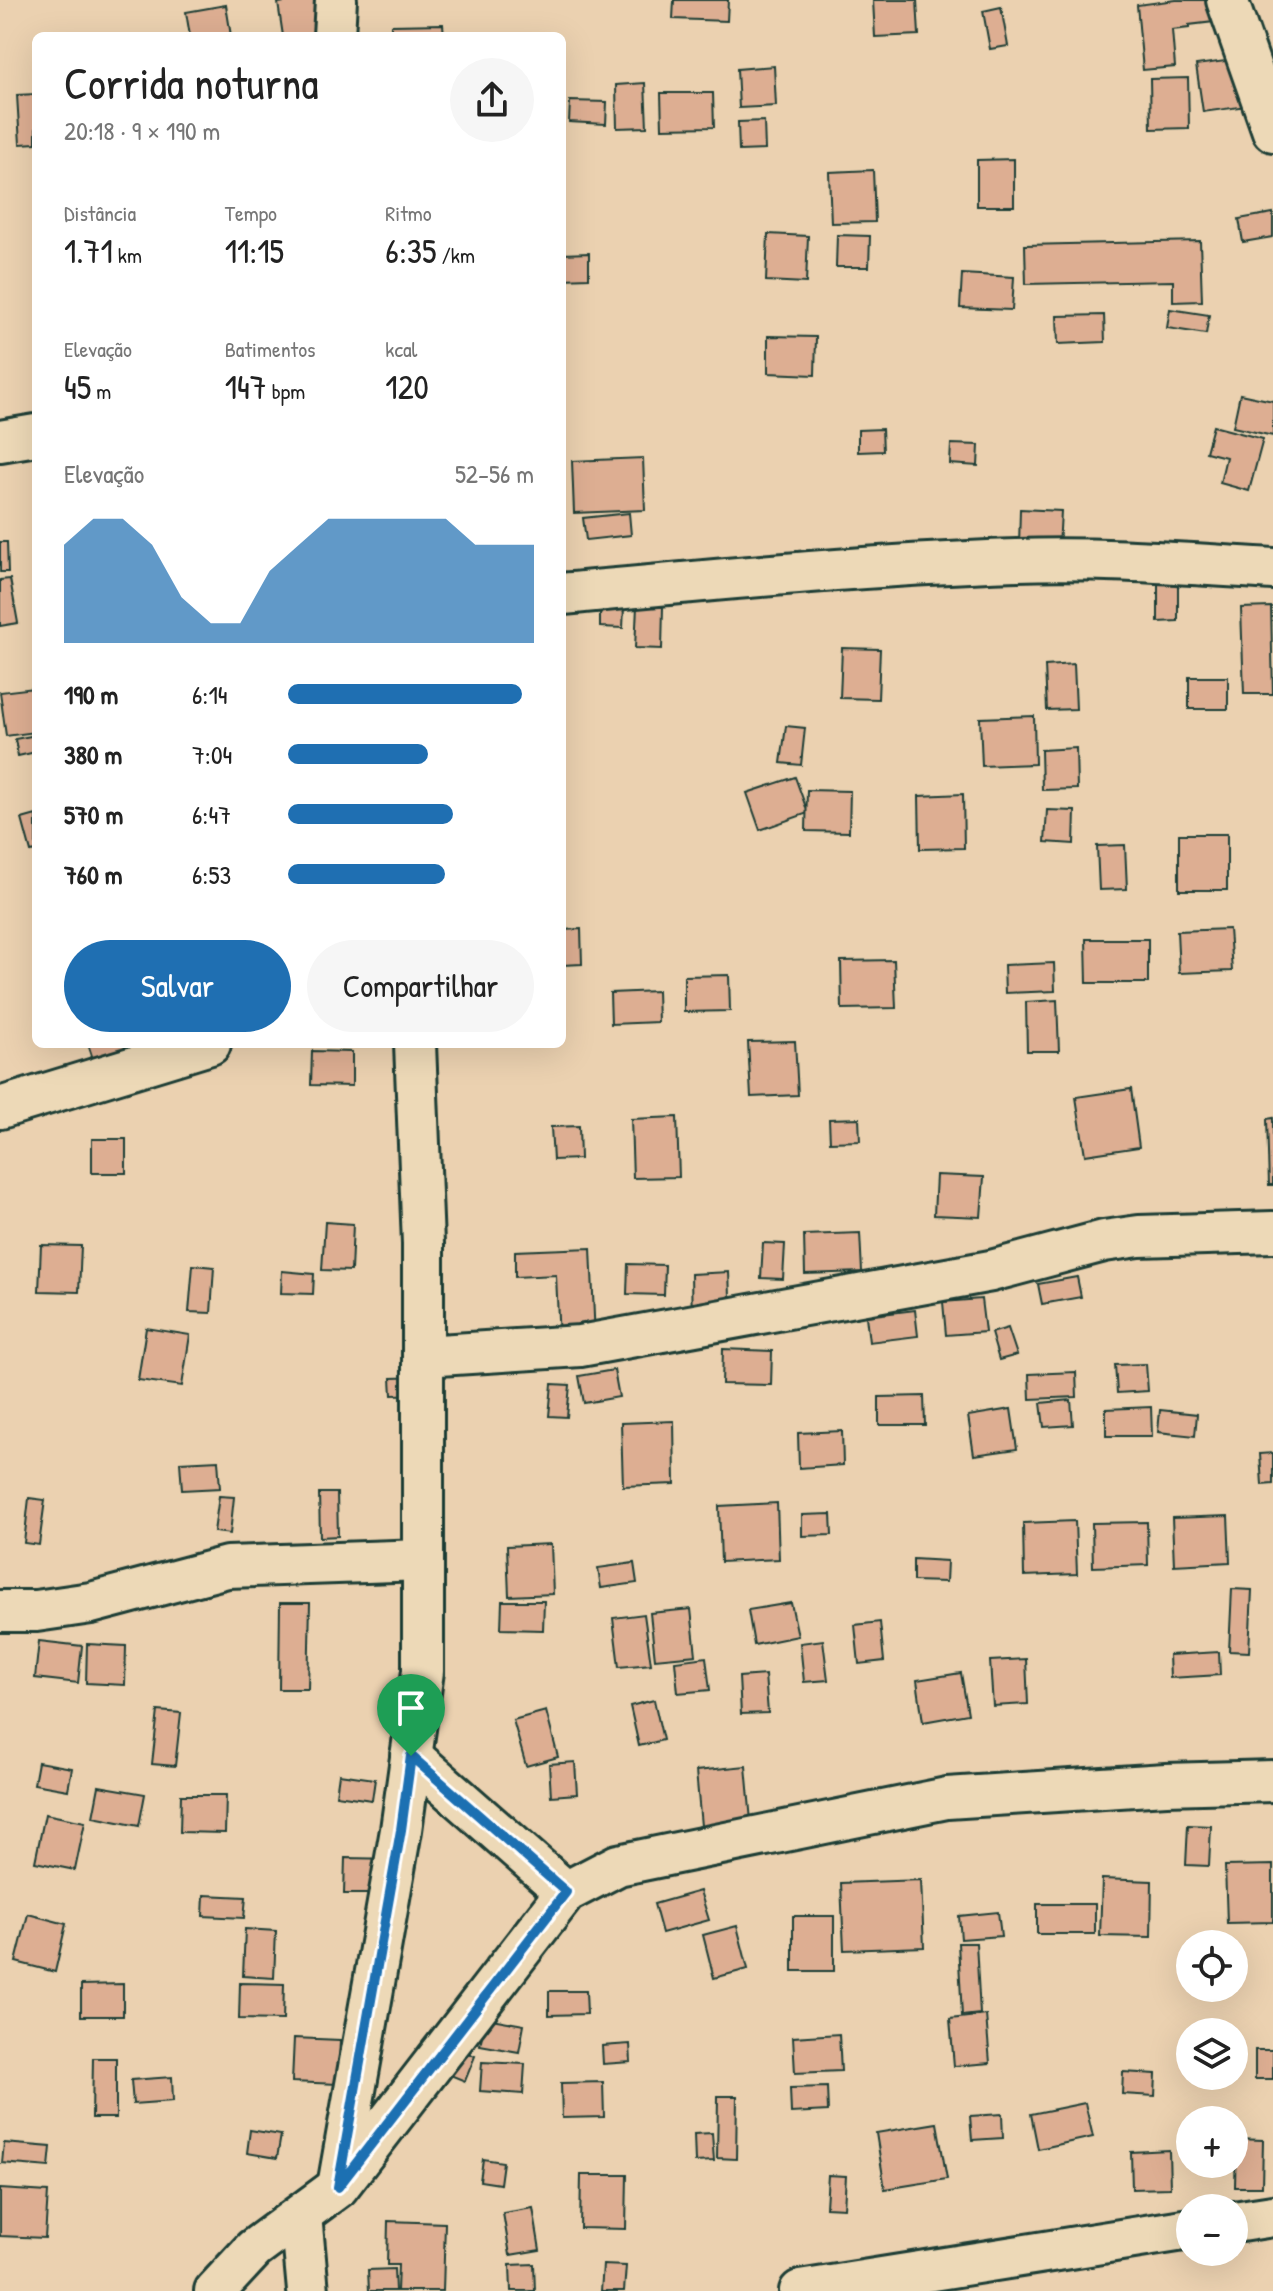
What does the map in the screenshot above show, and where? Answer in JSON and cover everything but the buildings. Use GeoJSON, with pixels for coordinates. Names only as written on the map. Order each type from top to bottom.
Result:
{"type":"FeatureCollection","features":[{"type":"Feature","properties":{"kind":"street"},"geometry":{"type":"LineString","coordinates":[[334,32],[336,0]]}},
{"type":"Feature","properties":{"kind":"street"},"geometry":{"type":"LineString","coordinates":[[1227,0],[1273,131]]}},
{"type":"Feature","properties":{"kind":"street"},"geometry":{"type":"LineString","coordinates":[[0,441],[32,436]]}},
{"type":"Feature","properties":{"kind":"street"},"geometry":{"type":"LineString","coordinates":[[566,594],[742,578],[1019,560],[1155,562],[1273,569]]}},
{"type":"Feature","properties":{"kind":"street"},"geometry":{"type":"LineString","coordinates":[[0,1108],[197,1048]]}},
{"type":"Feature","properties":{"kind":"street"},"geometry":{"type":"LineString","coordinates":[[338,2187],[401,1830],[423,1671],[423,1244],[415,1048]]}},
{"type":"Feature","properties":{"kind":"street"},"geometry":{"type":"LineString","coordinates":[[423,1356],[580,1346],[991,1271],[1104,1241],[1139,1236],[1273,1232]]}},
{"type":"Feature","properties":{"kind":"street"},"geometry":{"type":"LineString","coordinates":[[0,1611],[36,1611],[91,1603],[227,1567],[423,1560]]}},
{"type":"Feature","properties":{"kind":"street"},"geometry":{"type":"LineString","coordinates":[[411,1756],[566,1892]]}},
{"type":"Feature","properties":{"kind":"street"},"geometry":{"type":"LineString","coordinates":[[215,2291],[254,2249],[338,2187],[566,1892],[618,1865],[947,1798],[1166,1784],[1273,1781]]}},
{"type":"Feature","properties":{"kind":"street"},"geometry":{"type":"LineString","coordinates":[[301,2215],[308,2291]]}},
{"type":"Feature","properties":{"kind":"street"},"geometry":{"type":"LineString","coordinates":[[1248,2220],[1273,2216]]}},
{"type":"Feature","properties":{"kind":"street"},"geometry":{"type":"LineString","coordinates":[[800,2291],[1176,2231]]}},
{"type":"Feature","properties":{"kind":"route"},"geometry":{"type":"LineString","coordinates":[[411,1756],[566,1892],[338,2187],[401,1830],[411,1756]]}}]}
